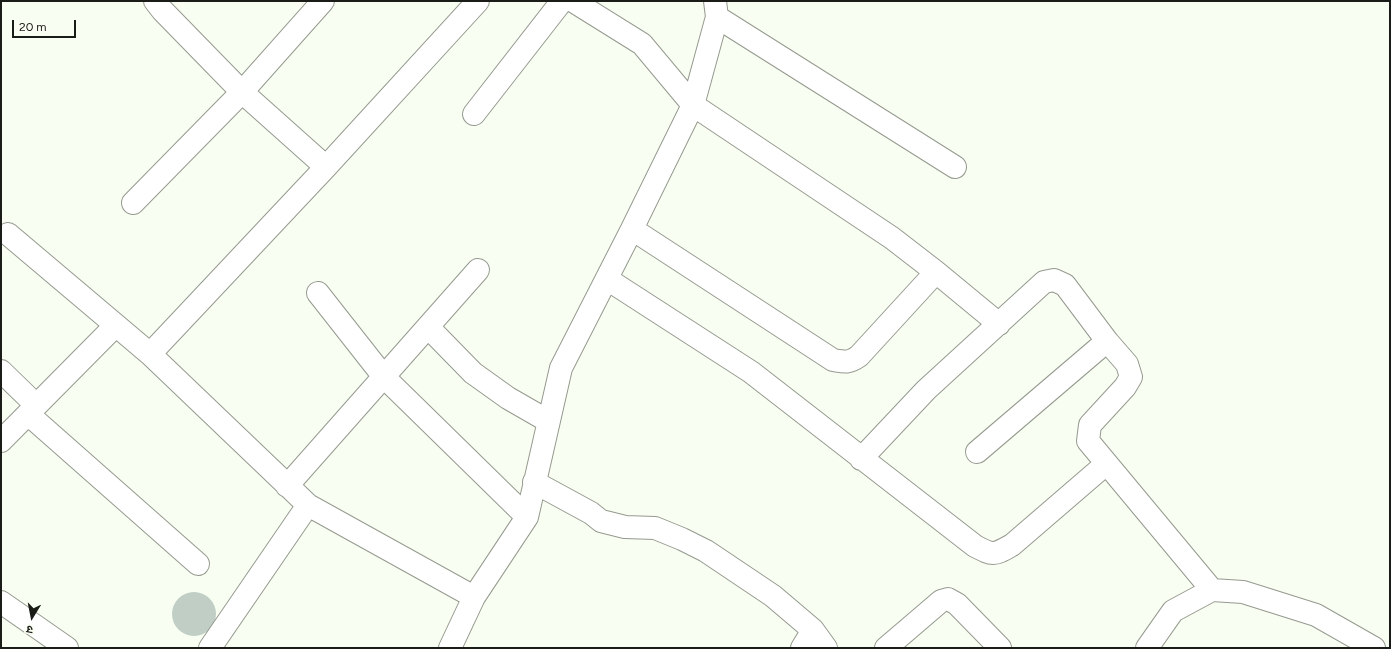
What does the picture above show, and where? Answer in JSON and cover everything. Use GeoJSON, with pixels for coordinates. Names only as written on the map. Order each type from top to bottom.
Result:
{"type":"FeatureCollection","features":[{"type":"Feature","properties":{"kind":"street"},"geometry":{"type":"LineString","coordinates":[[133,203],[242,92],[323,1]]}},
{"type":"Feature","properties":{"kind":"street"},"geometry":{"type":"LineString","coordinates":[[150,354],[326,167],[478,1]]}},
{"type":"Feature","properties":{"kind":"street"},"geometry":{"type":"LineString","coordinates":[[474,114],[562,1]]}},
{"type":"Feature","properties":{"kind":"street"},"geometry":{"type":"LineString","coordinates":[[573,1],[642,44],[694,105],[892,238],[999,324]]}},
{"type":"Feature","properties":{"kind":"street"},"geometry":{"type":"LineString","coordinates":[[163,4],[242,92],[326,167]]}},
{"type":"Feature","properties":{"kind":"street"},"geometry":{"type":"LineString","coordinates":[[450,648],[474,596],[527,517],[561,368],[694,105],[716,9],[955,167]]}},
{"type":"Feature","properties":{"kind":"street"},"geometry":{"type":"LineString","coordinates":[[632,229],[833,360],[842,362],[850,362],[859,356],[936,272]]}},
{"type":"Feature","properties":{"kind":"street"},"geometry":{"type":"LineString","coordinates":[[8,234],[150,354],[308,505],[474,596]]}},
{"type":"Feature","properties":{"kind":"street"},"geometry":{"type":"LineString","coordinates":[[287,486],[478,270]]}},
{"type":"Feature","properties":{"kind":"street"},"geometry":{"type":"LineString","coordinates":[[607,279],[751,372],[861,459],[985,552],[994,554],[1012,545],[1106,464]]}},
{"type":"Feature","properties":{"kind":"street"},"geometry":{"type":"LineString","coordinates":[[861,459],[926,390],[1044,282],[1054,280],[1065,285],[1107,341],[1127,364],[1131,377],[1125,387],[1090,425],[1088,441],[1212,590]]}},
{"type":"Feature","properties":{"kind":"street"},"geometry":{"type":"LineString","coordinates":[[318,293],[384,377],[527,517]]}},
{"type":"Feature","properties":{"kind":"street"},"geometry":{"type":"LineString","coordinates":[[1,441],[116,325]]}},
{"type":"Feature","properties":{"kind":"street"},"geometry":{"type":"LineString","coordinates":[[428,327],[473,373],[508,398],[548,421]]}},
{"type":"Feature","properties":{"kind":"street"},"geometry":{"type":"LineString","coordinates":[[977,452],[1107,341]]}},
{"type":"Feature","properties":{"kind":"street"},"geometry":{"type":"LineString","coordinates":[[1,371],[32,410],[198,564]]}},
{"type":"Feature","properties":{"kind":"street"},"geometry":{"type":"LineString","coordinates":[[534,482],[590,513],[601,521],[625,528],[656,528],[706,551],[773,596],[808,639],[826,648]]}},
{"type":"Feature","properties":{"kind":"street"},"geometry":{"type":"LineString","coordinates":[[210,648],[308,505]]}},
{"type":"Feature","properties":{"kind":"street"},"geometry":{"type":"LineString","coordinates":[[1147,648],[1173,611],[1212,590],[1243,592],[1316,615],[1374,648]]}},
{"type":"Feature","properties":{"kind":"street"},"geometry":{"type":"LineString","coordinates":[[886,648],[941,601],[948,598],[957,604],[1000,648]]}},
{"type":"Feature","properties":{"kind":"street"},"geometry":{"type":"LineString","coordinates":[[1,602],[67,648]]}},
{"type":"Feature","properties":{"kind":"building"},"geometry":{"type":"Polygon","coordinates":[[[190,592],[198,592],[203,593],[210,598],[215,605],[215,623],[210,630],[203,635],[190,636],[182,633],[175,626],[172,618],[172,610],[175,602],[182,595],[190,592]]]}}]}
